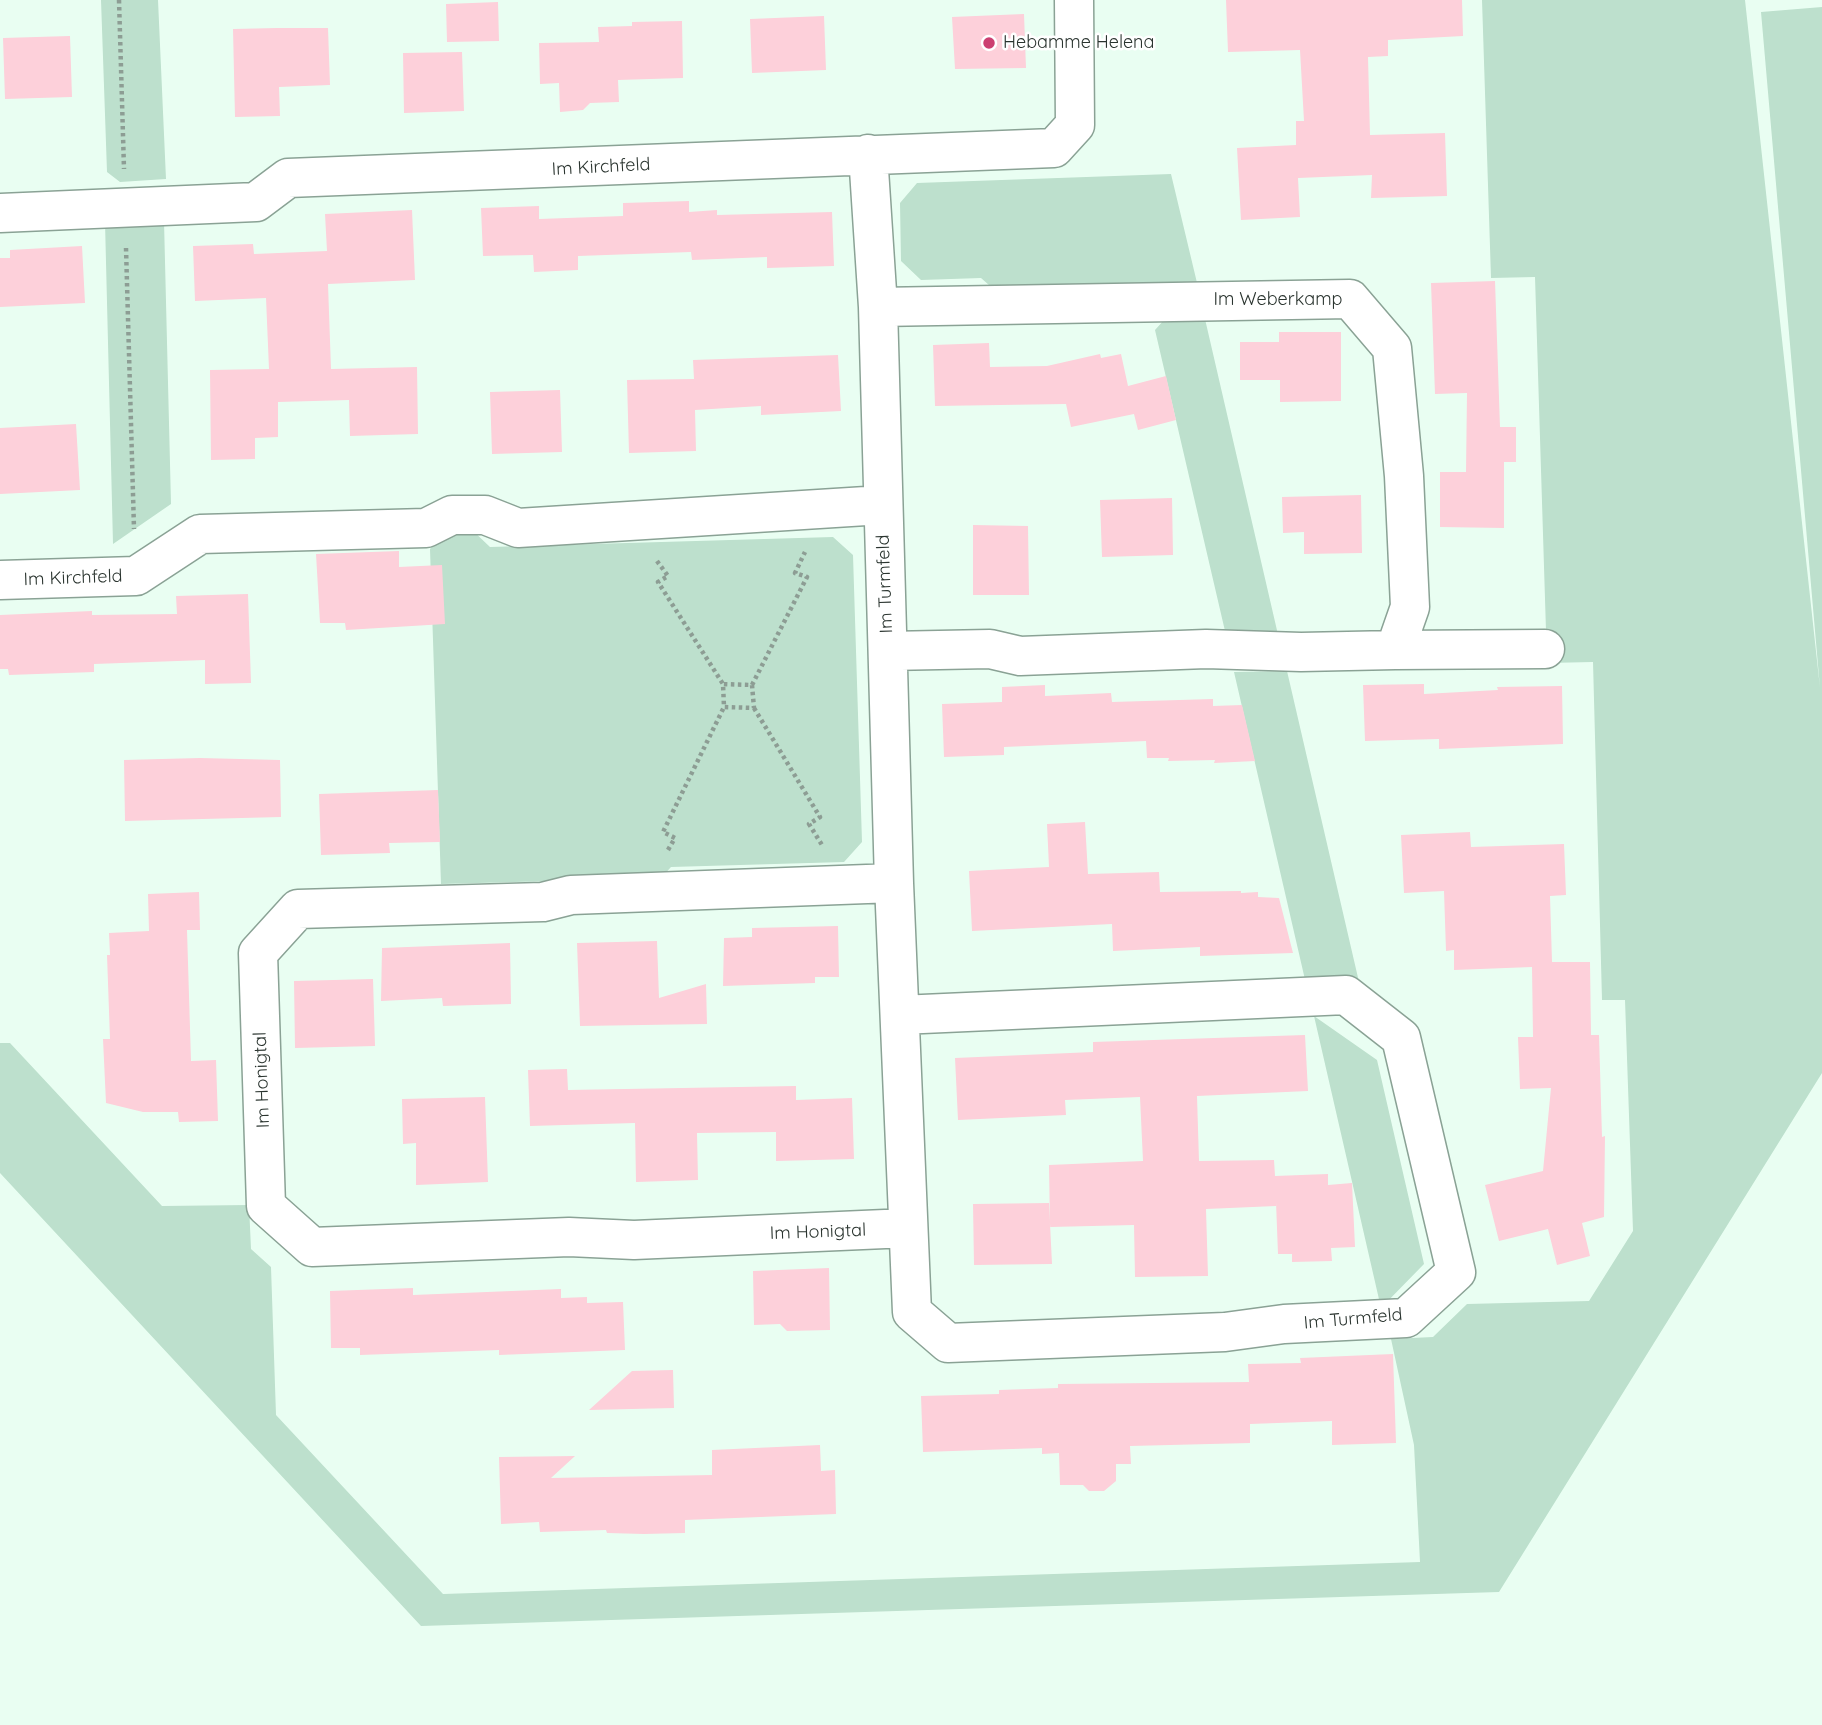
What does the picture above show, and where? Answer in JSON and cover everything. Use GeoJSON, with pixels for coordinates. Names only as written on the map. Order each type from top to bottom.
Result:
{"type":"FeatureCollection","features":[{"type":"Feature","properties":{"kind":"street","name":"Im Kirchfeld"},"geometry":{"type":"LineString","coordinates":[[0,213],[256,202],[288,178],[556,170],[868,154],[1054,148],[1074,125],[1074,0]]}},
{"type":"Feature","properties":{"kind":"street","name":"Im Turmfeld"},"geometry":{"type":"LineString","coordinates":[[868,154],[878,307],[894,883],[912,1312],[948,1343],[1224,1332],[1284,1324],[1406,1318],[1456,1272],[1401,1038],[1346,995],[900,1015]]}},
{"type":"Feature","properties":{"kind":"street","name":"Im Weberkamp"},"geometry":{"type":"LineString","coordinates":[[878,307],[1350,299],[1392,348],[1404,476],[1410,607],[1395,650]]}},
{"type":"Feature","properties":{"kind":"street","name":"Im Kirchfeld"},"geometry":{"type":"LineString","coordinates":[[0,580],[136,576],[200,534],[426,528],[452,515],[485,515],[518,528],[644,522],[826,506],[882,505]]}},
{"type":"Feature","properties":{"kind":"street"},"geometry":{"type":"LineString","coordinates":[[888,651],[990,649],[1020,656],[1206,649],[1301,652],[1545,649]]}},
{"type":"Feature","properties":{"kind":"street","name":"Im Honigtal"},"geometry":{"type":"LineString","coordinates":[[894,883],[572,895],[543,902],[298,909],[258,953],[266,1206],[312,1247],[569,1237],[634,1240],[908,1228]]}},
{"type":"Feature","properties":{"kind":"path"},"geometry":{"type":"LineString","coordinates":[[119,0],[136,576]]}},
{"type":"Feature","properties":{"kind":"path"},"geometry":{"type":"LineString","coordinates":[[826,506],[795,573],[807,577],[752,685],[754,708],[820,817],[809,824],[832,862],[836,884]]}},
{"type":"Feature","properties":{"kind":"path"},"geometry":{"type":"LineString","coordinates":[[644,522],[645,545],[668,576],[658,582],[723,684],[724,708],[663,832],[675,838],[661,864],[664,891]]}},
{"type":"Feature","properties":{"kind":"path"},"geometry":{"type":"LineString","coordinates":[[723,684],[752,685]]}},
{"type":"Feature","properties":{"kind":"path"},"geometry":{"type":"LineString","coordinates":[[724,708],[754,708]]}},
{"type":"Feature","properties":{"kind":"green space"},"geometry":{"type":"Polygon","coordinates":[[[101,0],[158,0],[166,179],[120,182],[107,172],[101,0]]]}},
{"type":"Feature","properties":{"kind":"green space"},"geometry":{"type":"Polygon","coordinates":[[[1482,0],[1745,0],[1820,688],[1761,12],[1822,7],[1822,1073],[1499,1592],[421,1626],[0,1173],[0,1043],[10,1043],[162,1206],[249,1205],[251,1249],[271,1267],[276,1415],[443,1594],[1420,1562],[1414,1445],[1391,1339],[1433,1337],[1467,1304],[1589,1301],[1633,1231],[1625,1000],[1602,1000],[1593,662],[1547,663],[1535,277],[1491,278],[1482,0]]]}},
{"type":"Feature","properties":{"kind":"green space"},"geometry":{"type":"Polygon","coordinates":[[[1171,174],[1198,287],[998,293],[981,278],[921,280],[901,261],[900,203],[917,183],[1171,174]]]}},
{"type":"Feature","properties":{"kind":"green space"},"geometry":{"type":"Polygon","coordinates":[[[164,221],[171,504],[113,544],[105,222],[164,221]]]}},
{"type":"Feature","properties":{"kind":"green space"},"geometry":{"type":"Polygon","coordinates":[[[1205,319],[1279,639],[1225,631],[1155,330],[1164,320],[1205,319]]]}},
{"type":"Feature","properties":{"kind":"green space"},"geometry":{"type":"Polygon","coordinates":[[[470,528],[490,547],[833,537],[853,555],[862,842],[844,862],[671,867],[661,878],[441,884],[430,549],[448,529],[470,528]]]}},
{"type":"Feature","properties":{"kind":"green space"},"geometry":{"type":"Polygon","coordinates":[[[1287,671],[1359,982],[1306,984],[1234,672],[1287,671]]]}},
{"type":"Feature","properties":{"kind":"green space"},"geometry":{"type":"Polygon","coordinates":[[[1314,1016],[1377,1060],[1424,1264],[1381,1308],[1314,1016]]]}},
{"type":"Feature","properties":{"kind":"building"},"geometry":{"type":"Polygon","coordinates":[[[1226,0],[1462,0],[1463,36],[1388,40],[1388,56],[1368,57],[1370,135],[1445,133],[1447,196],[1371,198],[1372,175],[1298,178],[1300,217],[1241,220],[1237,148],[1296,145],[1296,121],[1304,121],[1300,50],[1228,52],[1226,0]]]}},
{"type":"Feature","properties":{"kind":"building"},"geometry":{"type":"Polygon","coordinates":[[[498,2],[499,41],[447,42],[446,4],[498,2]]]}},
{"type":"Feature","properties":{"kind":"building","name":"Hebamme Helena"},"geometry":{"type":"Polygon","coordinates":[[[1024,14],[1026,68],[955,69],[952,17],[1024,14]]]}},
{"type":"Feature","properties":{"kind":"building"},"geometry":{"type":"Polygon","coordinates":[[[824,16],[826,70],[752,73],[750,19],[824,16]]]}},
{"type":"Feature","properties":{"kind":"building"},"geometry":{"type":"Polygon","coordinates":[[[682,21],[683,78],[618,80],[619,102],[590,103],[583,110],[560,112],[559,83],[540,84],[539,43],[599,42],[598,27],[632,26],[632,22],[682,21]]]}},
{"type":"Feature","properties":{"kind":"building"},"geometry":{"type":"Polygon","coordinates":[[[328,28],[330,85],[279,87],[280,116],[235,117],[233,29],[328,28]]]}},
{"type":"Feature","properties":{"kind":"building"},"geometry":{"type":"Polygon","coordinates":[[[70,36],[72,97],[5,99],[3,38],[70,36]]]}},
{"type":"Feature","properties":{"kind":"building"},"geometry":{"type":"Polygon","coordinates":[[[462,52],[464,111],[404,113],[403,53],[462,52]]]}},
{"type":"Feature","properties":{"kind":"building"},"geometry":{"type":"Polygon","coordinates":[[[689,201],[689,212],[717,210],[717,215],[832,212],[834,266],[767,268],[767,257],[692,260],[691,252],[578,256],[578,270],[534,272],[533,255],[483,256],[481,208],[539,206],[539,219],[623,216],[623,203],[689,201]]]}},
{"type":"Feature","properties":{"kind":"building"},"geometry":{"type":"Polygon","coordinates":[[[412,210],[415,280],[328,284],[331,369],[417,367],[418,434],[350,436],[349,400],[278,402],[278,437],[255,438],[255,459],[211,460],[210,370],[269,369],[266,298],[195,301],[193,246],[253,244],[254,254],[327,251],[325,214],[412,210]]]}},
{"type":"Feature","properties":{"kind":"building"},"geometry":{"type":"Polygon","coordinates":[[[82,246],[85,303],[0,307],[0,258],[10,258],[10,250],[82,246]]]}},
{"type":"Feature","properties":{"kind":"building"},"geometry":{"type":"Polygon","coordinates":[[[1495,281],[1500,427],[1516,427],[1516,462],[1504,462],[1504,528],[1440,527],[1440,472],[1466,472],[1467,393],[1435,394],[1431,283],[1495,281]]]}},
{"type":"Feature","properties":{"kind":"building"},"geometry":{"type":"Polygon","coordinates":[[[1279,332],[1341,332],[1341,401],[1280,402],[1280,380],[1240,380],[1240,342],[1279,342],[1279,332]]]}},
{"type":"Feature","properties":{"kind":"building"},"geometry":{"type":"Polygon","coordinates":[[[989,343],[990,367],[1047,366],[1100,354],[1101,358],[1121,354],[1128,386],[1166,376],[1176,420],[1138,430],[1134,414],[1071,427],[1066,404],[935,406],[933,345],[989,343]]]}},
{"type":"Feature","properties":{"kind":"building"},"geometry":{"type":"Polygon","coordinates":[[[838,355],[841,411],[761,415],[761,406],[695,410],[696,451],[629,453],[627,380],[694,379],[693,360],[838,355]]]}},
{"type":"Feature","properties":{"kind":"building"},"geometry":{"type":"Polygon","coordinates":[[[560,390],[562,452],[492,454],[490,392],[560,390]]]}},
{"type":"Feature","properties":{"kind":"building"},"geometry":{"type":"Polygon","coordinates":[[[76,424],[80,490],[0,494],[0,428],[76,424]]]}},
{"type":"Feature","properties":{"kind":"building"},"geometry":{"type":"Polygon","coordinates":[[[1361,495],[1362,553],[1304,554],[1304,532],[1283,533],[1282,497],[1361,495]]]}},
{"type":"Feature","properties":{"kind":"building"},"geometry":{"type":"Polygon","coordinates":[[[1172,498],[1173,555],[1102,557],[1100,500],[1172,498]]]}},
{"type":"Feature","properties":{"kind":"building"},"geometry":{"type":"Polygon","coordinates":[[[973,525],[1028,526],[1029,595],[973,595],[973,525]]]}},
{"type":"Feature","properties":{"kind":"building"},"geometry":{"type":"Polygon","coordinates":[[[399,551],[399,567],[442,565],[445,624],[346,630],[345,623],[320,623],[316,554],[399,551]]]}},
{"type":"Feature","properties":{"kind":"building"},"geometry":{"type":"Polygon","coordinates":[[[248,594],[251,683],[205,684],[205,660],[94,664],[94,672],[9,675],[8,669],[0,669],[0,615],[92,611],[92,615],[177,614],[176,596],[248,594]]]}},
{"type":"Feature","properties":{"kind":"building"},"geometry":{"type":"Polygon","coordinates":[[[1424,684],[1424,694],[1498,690],[1497,687],[1562,686],[1563,744],[1439,749],[1439,739],[1365,741],[1363,685],[1424,684]]]}},
{"type":"Feature","properties":{"kind":"building"},"geometry":{"type":"Polygon","coordinates":[[[1045,685],[1045,696],[1111,693],[1112,702],[1213,699],[1213,706],[1242,705],[1255,761],[1214,763],[1215,760],[1168,761],[1169,758],[1147,758],[1146,741],[1004,747],[1004,755],[944,757],[942,704],[1002,702],[1002,687],[1045,685]]]}},
{"type":"Feature","properties":{"kind":"building"},"geometry":{"type":"Polygon","coordinates":[[[124,760],[280,760],[281,817],[125,821],[124,760]]]}},
{"type":"Feature","properties":{"kind":"building"},"geometry":{"type":"Polygon","coordinates":[[[438,790],[440,842],[389,843],[390,853],[321,855],[319,794],[438,790]]]}},
{"type":"Feature","properties":{"kind":"building"},"geometry":{"type":"Polygon","coordinates":[[[1085,822],[1088,874],[1159,872],[1160,892],[1241,891],[1258,892],[1258,897],[1279,898],[1293,953],[1200,956],[1200,947],[1113,951],[1112,924],[972,931],[969,871],[1049,867],[1047,824],[1085,822]]]}},
{"type":"Feature","properties":{"kind":"building"},"geometry":{"type":"Polygon","coordinates":[[[1470,832],[1471,847],[1564,844],[1566,895],[1550,896],[1552,962],[1590,962],[1591,1035],[1599,1035],[1602,1137],[1605,1136],[1604,1217],[1582,1223],[1590,1256],[1557,1265],[1548,1229],[1499,1241],[1485,1185],[1543,1171],[1551,1088],[1520,1089],[1518,1037],[1533,1037],[1532,967],[1454,970],[1454,950],[1446,951],[1444,891],[1404,893],[1401,835],[1470,832]]]}},
{"type":"Feature","properties":{"kind":"building"},"geometry":{"type":"Polygon","coordinates":[[[199,892],[200,930],[187,930],[191,1061],[216,1060],[218,1121],[179,1122],[178,1112],[143,1112],[106,1103],[103,1039],[110,1039],[107,955],[110,955],[109,933],[149,931],[148,894],[199,892]]]}},
{"type":"Feature","properties":{"kind":"building"},"geometry":{"type":"Polygon","coordinates":[[[838,926],[839,977],[815,977],[815,983],[723,986],[724,938],[752,937],[752,928],[838,926]]]}},
{"type":"Feature","properties":{"kind":"building"},"geometry":{"type":"Polygon","coordinates":[[[657,941],[659,998],[706,984],[707,1024],[580,1026],[577,943],[657,941]]]}},
{"type":"Feature","properties":{"kind":"building"},"geometry":{"type":"Polygon","coordinates":[[[510,943],[511,1004],[443,1006],[442,998],[381,1001],[382,948],[510,943]]]}},
{"type":"Feature","properties":{"kind":"building"},"geometry":{"type":"Polygon","coordinates":[[[373,979],[375,1046],[295,1048],[294,981],[373,979]]]}},
{"type":"Feature","properties":{"kind":"building"},"geometry":{"type":"Polygon","coordinates":[[[1305,1035],[1308,1091],[1197,1096],[1199,1161],[1274,1160],[1275,1176],[1328,1174],[1328,1185],[1352,1183],[1355,1247],[1331,1248],[1332,1261],[1292,1262],[1292,1254],[1278,1254],[1276,1202],[1276,1206],[1206,1209],[1208,1276],[1135,1277],[1134,1225],[1050,1227],[1049,1165],[1143,1161],[1140,1097],[1065,1100],[1066,1115],[958,1120],[955,1058],[1093,1052],[1093,1042],[1305,1035]]]}},
{"type":"Feature","properties":{"kind":"building"},"geometry":{"type":"Polygon","coordinates":[[[567,1069],[568,1090],[796,1086],[796,1100],[852,1098],[854,1159],[776,1161],[776,1132],[697,1133],[698,1180],[636,1182],[635,1123],[530,1126],[528,1070],[567,1069]]]}},
{"type":"Feature","properties":{"kind":"building"},"geometry":{"type":"Polygon","coordinates":[[[485,1097],[488,1182],[416,1185],[416,1143],[403,1144],[402,1099],[485,1097]]]}},
{"type":"Feature","properties":{"kind":"building"},"geometry":{"type":"Polygon","coordinates":[[[1049,1203],[1052,1264],[974,1265],[973,1204],[1049,1203]]]}},
{"type":"Feature","properties":{"kind":"building"},"geometry":{"type":"Polygon","coordinates":[[[829,1268],[830,1330],[787,1331],[780,1324],[754,1325],[753,1271],[829,1268]]]}},
{"type":"Feature","properties":{"kind":"building"},"geometry":{"type":"Polygon","coordinates":[[[413,1288],[413,1295],[561,1289],[561,1298],[587,1297],[587,1303],[623,1302],[625,1350],[499,1355],[499,1350],[360,1355],[360,1348],[331,1348],[330,1291],[413,1288]]]}},
{"type":"Feature","properties":{"kind":"building"},"geometry":{"type":"Polygon","coordinates":[[[1393,1354],[1396,1443],[1332,1445],[1332,1421],[1250,1424],[1250,1443],[1130,1446],[1131,1464],[1116,1464],[1116,1481],[1104,1491],[1089,1491],[1083,1485],[1060,1485],[1059,1453],[1042,1454],[1042,1448],[923,1452],[921,1396],[999,1394],[999,1390],[1058,1388],[1058,1384],[1249,1382],[1248,1364],[1301,1363],[1300,1358],[1393,1354]]]}},
{"type":"Feature","properties":{"kind":"building"},"geometry":{"type":"Polygon","coordinates":[[[673,1370],[674,1408],[589,1410],[632,1371],[673,1370]]]}},
{"type":"Feature","properties":{"kind":"building"},"geometry":{"type":"Polygon","coordinates":[[[820,1445],[821,1471],[835,1470],[836,1514],[685,1520],[685,1533],[607,1533],[606,1530],[540,1532],[539,1522],[501,1524],[499,1457],[575,1456],[551,1478],[712,1475],[712,1450],[820,1445]]]}},
{"type":"Feature","properties":{"kind":"place","name":"Hebamme Helena"},"geometry":{"type":"Point","coordinates":[989,43]}}]}
